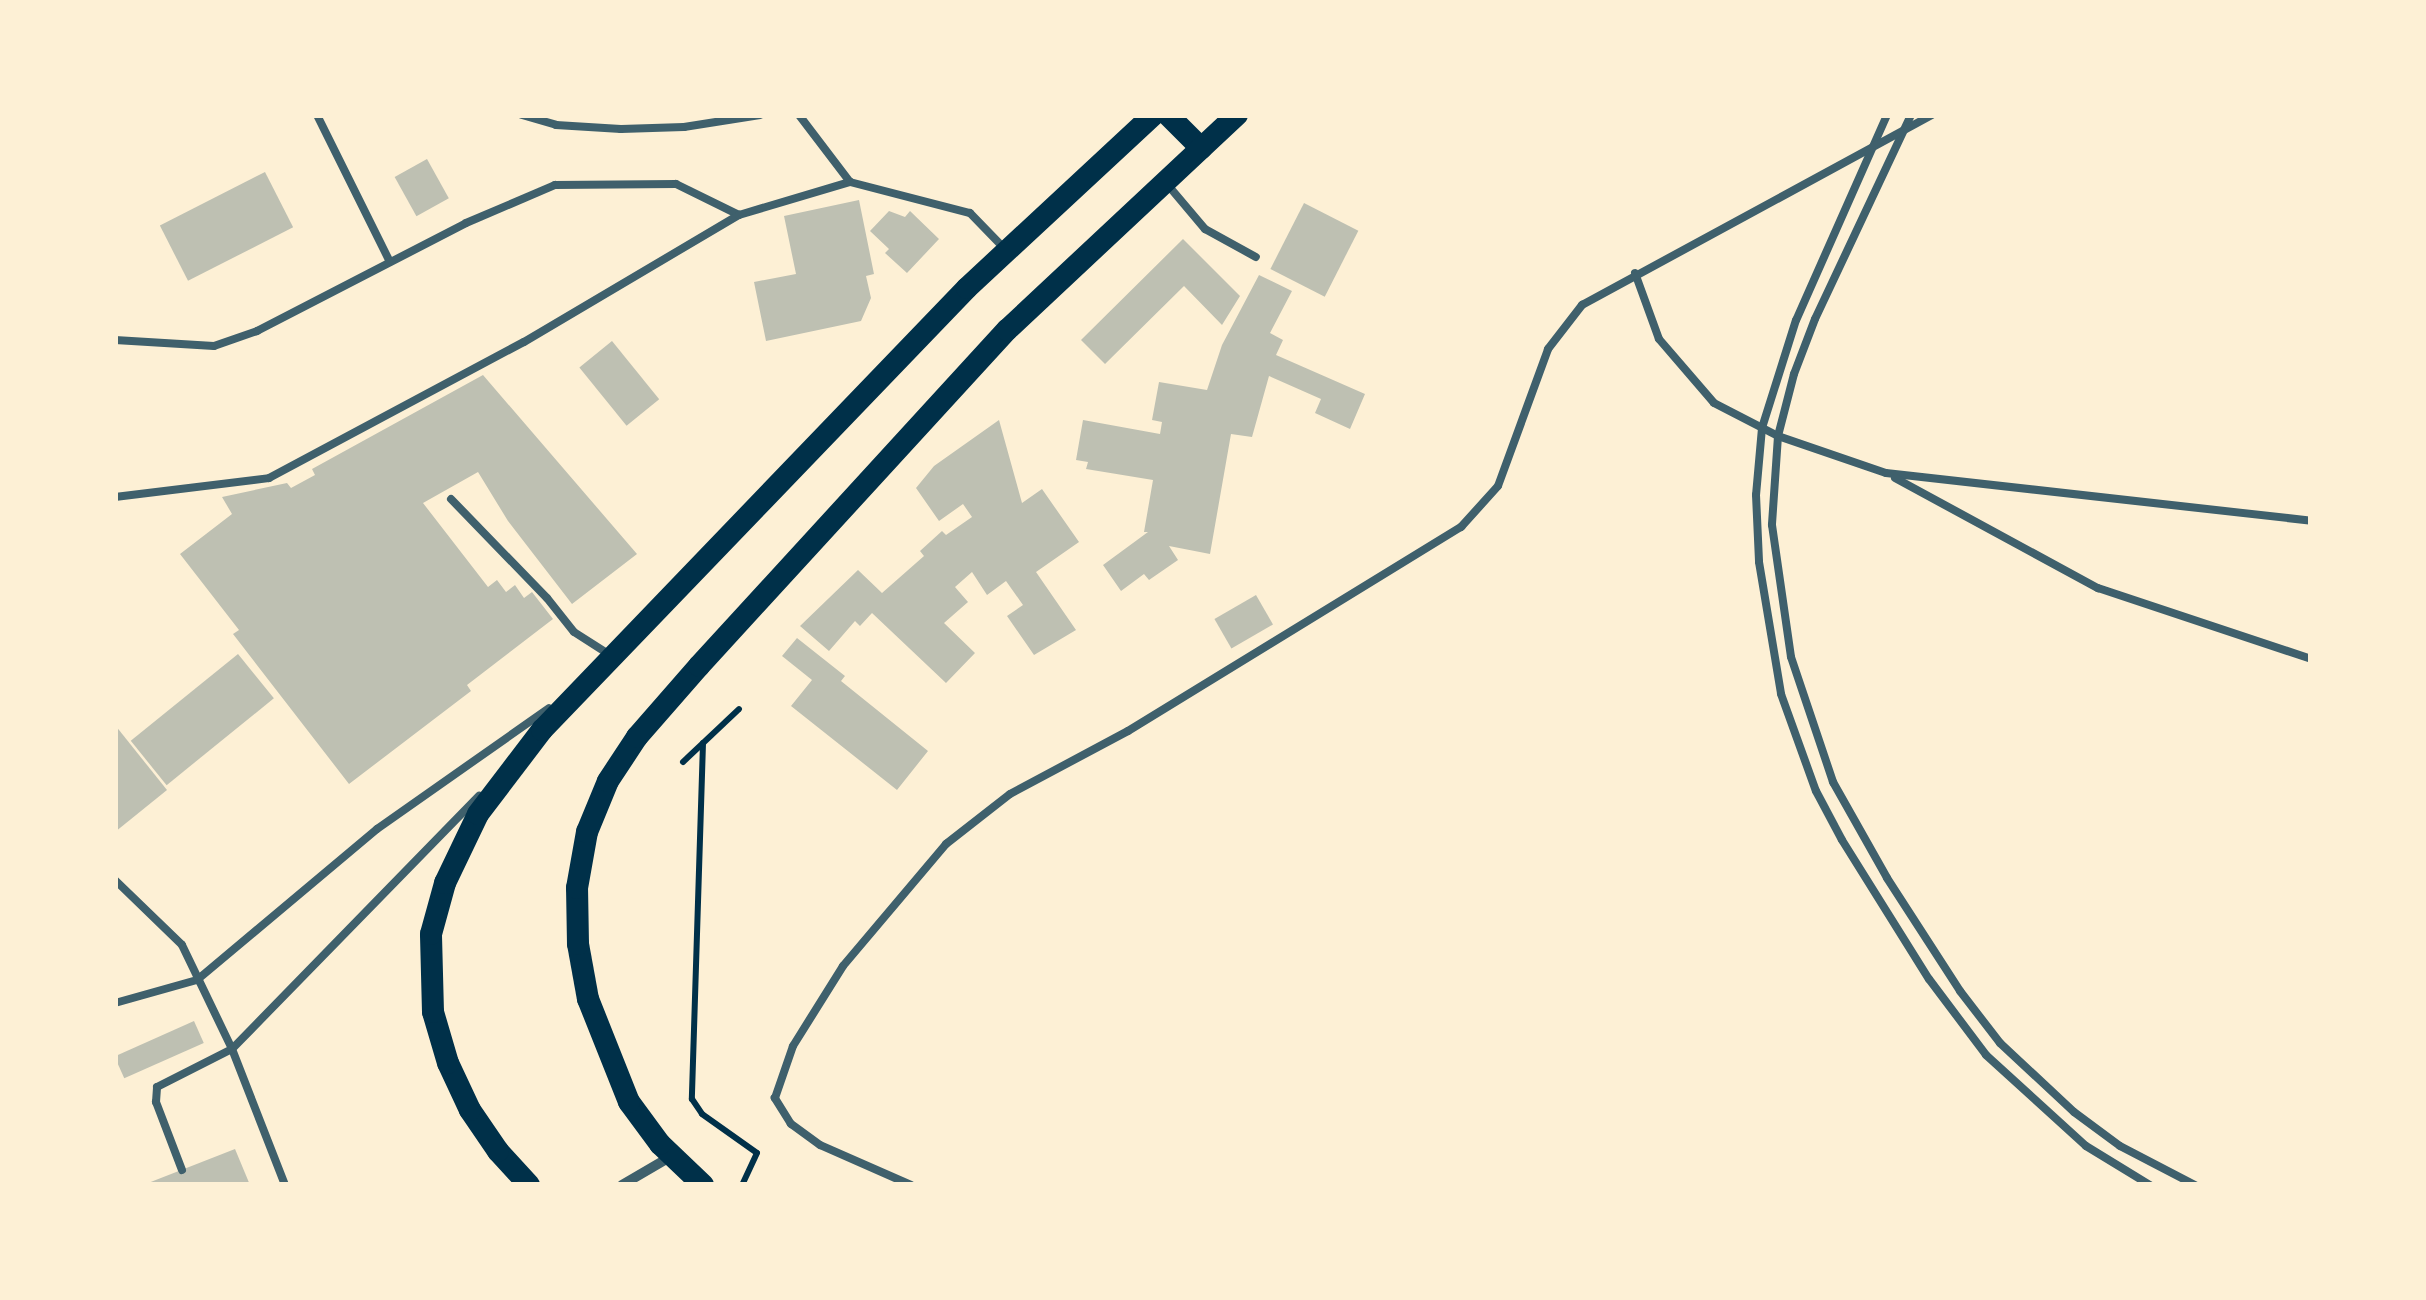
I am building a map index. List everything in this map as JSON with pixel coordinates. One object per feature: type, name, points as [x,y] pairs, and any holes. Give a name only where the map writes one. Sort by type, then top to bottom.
[{"type":"main road","points":[[530,1185],[482,1131],[458,1087],[439,1038],[429,960],[437,908],[454,859],[492,792],[524,750],[1006,251],[1153,115]]},
{"type":"main road","points":[[1168,115],[1201,148]]},
{"type":"main road","points":[[702,1185],[671,1156],[620,1086],[599,1035],[584,981],[577,926],[579,868],[586,832],[608,780],[637,738],[699,666],[994,345],[1237,115]]},
{"type":"street","points":[[622,1185],[671,1156]]},
{"type":"lane","points":[[317,115],[390,262]]},
{"type":"lane","points":[[522,115],[556,125],[621,129],[684,127],[760,115]]},
{"type":"lane","points":[[799,115],[850,182]]},
{"type":"lane","points":[[1887,115],[1796,320],[1762,428],[1756,494],[1769,638],[1781,694],[1816,791],[1900,934],[1986,1055],[2086,1146],[2150,1185]]},
{"type":"lane","points":[[1911,115],[1815,320],[1794,374],[1778,436],[1771,510],[1786,635],[1814,733],[1859,832],[1944,969],[2000,1043],[2096,1130],[2195,1185]]},
{"type":"lane","points":[[912,1185],[820,1145],[791,1124],[775,1098],[793,1046],[843,966],[946,844],[1010,794],[1128,732],[1476,514],[1498,486],[1548,348],[1582,305],[1635,272],[1932,115]]},
{"type":"lane","points":[[1164,180],[1206,229],[1256,257]]},
{"type":"lane","points":[[115,497],[270,478],[524,342],[738,215],[850,182],[970,213],[1006,251]]},
{"type":"lane","points":[[115,340],[214,346],[258,331],[390,262],[555,185],[676,184],[738,215]]},
{"type":"lane","points":[[1635,272],[1659,338],[1714,403],[1778,436],[1886,474],[2098,588],[2311,659]]},
{"type":"lane","points":[[1886,474],[2311,521]]},
{"type":"lane","points":[[451,499],[574,632],[614,657]]},
{"type":"lane","points":[[115,1003],[197,980],[377,829],[596,675]]},
{"type":"lane","points":[[182,1170],[156,1102],[157,1087],[232,1049],[524,750]]},
{"type":"lane","points":[[115,880],[182,944],[232,1049],[286,1185]]},
{"type":"path","points":[[683,762],[739,709]]},
{"type":"path","points":[[702,743],[692,1100],[702,1114],[757,1153],[742,1185]]},
{"type":"building","points":[[427,159],[449,198],[416,216],[395,177]]},
{"type":"building","points":[[265,172],[293,227],[188,281],[160,226]]},
{"type":"building","points":[[859,200],[874,274],[866,276],[871,298],[861,321],[766,341],[754,282],[796,274],[784,216]]},
{"type":"building","points":[[1304,203],[1358,231],[1325,297],[1270,269]]},
{"type":"building","points":[[889,211],[905,217],[910,211],[939,239],[907,273],[885,253],[889,249],[870,231]]},
{"type":"building","points":[[1183,239],[1240,296],[1222,325],[1184,286],[1105,364],[1081,340]]},
{"type":"building","points":[[1259,275],[1292,291],[1270,333],[1283,340],[1276,355],[1365,394],[1350,429],[1315,413],[1321,399],[1269,376],[1252,437],[1231,434],[1210,554],[1169,546],[1178,560],[1149,580],[1144,574],[1121,591],[1103,565],[1148,532],[1144,532],[1153,480],[1086,469],[1088,462],[1076,460],[1083,420],[1160,434],[1162,422],[1152,420],[1159,382],[1207,390],[1222,345]]},
{"type":"building","points":[[612,341],[659,399],[627,426],[579,367]]},
{"type":"building","points":[[483,375],[637,554],[572,604],[508,521],[478,472],[423,503],[488,587],[497,580],[506,592],[515,585],[524,598],[532,592],[553,619],[467,685],[471,691],[349,784],[233,634],[239,630],[180,554],[232,514],[222,497],[287,483],[291,488],[315,475],[312,469]]},
{"type":"building","points":[[999,420],[1022,503],[1042,489],[1079,542],[1036,572],[1076,630],[1034,655],[1007,616],[1023,605],[1006,581],[987,595],[972,572],[955,587],[968,602],[944,623],[975,653],[946,683],[872,613],[860,626],[855,621],[829,651],[800,626],[858,570],[882,593],[924,556],[920,551],[942,531],[946,535],[972,517],[963,504],[939,521],[916,488],[934,466]]},
{"type":"building","points":[[1256,595],[1273,624],[1231,648],[1214,619]]},
{"type":"building","points":[[797,638],[845,676],[841,681],[928,751],[897,790],[791,706],[812,680],[782,656]]},
{"type":"building","points":[[238,654],[274,698],[167,785],[131,741]]},
{"type":"building","points":[[115,725],[167,790],[115,832]]},
{"type":"building","points":[[194,1021],[204,1043],[124,1078],[115,1056]]},
{"type":"building","points":[[235,1149],[250,1185],[143,1185]]}]
